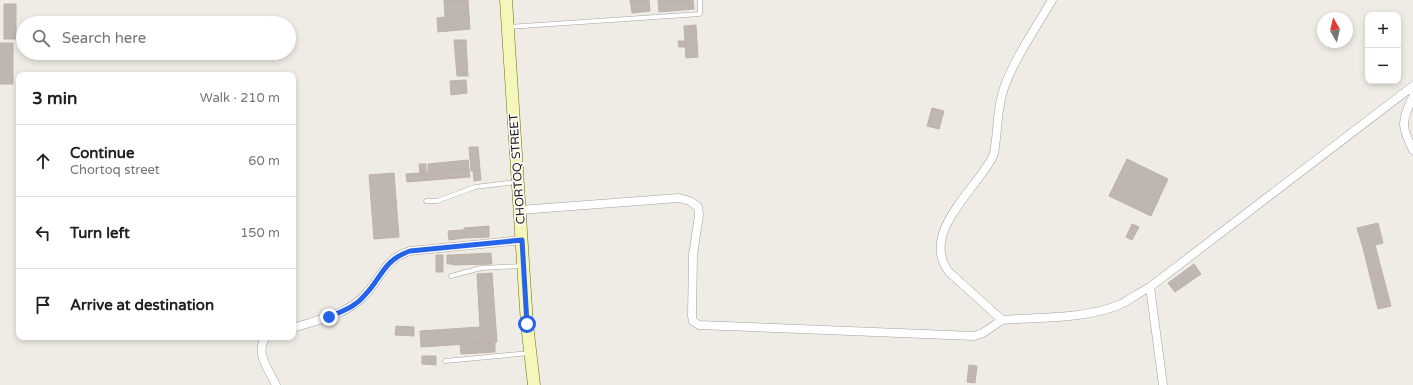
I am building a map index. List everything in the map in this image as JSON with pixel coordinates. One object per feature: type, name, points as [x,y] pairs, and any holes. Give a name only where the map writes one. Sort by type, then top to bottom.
[{"type":"main road","name":"CHORTOQ STREET","points":[[506,0],[523,266],[534,385]]},
{"type":"street","points":[[1002,320],[949,272],[942,263],[940,250],[942,232],[959,204],[994,155],[1004,88],[1011,72],[1052,0]]},
{"type":"street","points":[[520,210],[680,198],[690,201],[698,207],[699,215],[693,255],[692,316],[693,321],[698,325],[974,336],[983,333],[1002,320],[1077,314],[1101,310],[1120,304],[1150,287],[1413,86]]},
{"type":"street","points":[[1413,96],[1404,116],[1402,126],[1413,150]]},
{"type":"street","points":[[296,327],[329,317],[352,306],[364,297],[386,266],[398,255],[410,251],[522,240]]},
{"type":"street","points":[[1150,287],[1163,385]]},
{"type":"street","points":[[264,340],[261,343],[260,353],[276,385]]},
{"type":"lane","points":[[508,27],[700,14],[700,0]]},
{"type":"lane","points":[[426,201],[437,201],[475,187],[518,182]]},
{"type":"lane","points":[[451,276],[481,268],[523,266]]},
{"type":"lane","points":[[445,361],[530,353]]},
{"type":"building","points":[[444,0],[468,0],[470,29],[438,32],[437,18],[445,17]]},
{"type":"building","points":[[630,0],[649,0],[650,11],[632,13]]},
{"type":"building","points":[[658,0],[693,0],[694,9],[659,12]]},
{"type":"building","points":[[4,4],[16,4],[16,39],[4,39]]},
{"type":"building","points":[[696,25],[698,57],[686,58],[684,26]]},
{"type":"building","points":[[454,40],[466,40],[468,76],[457,76]]},
{"type":"building","points":[[678,41],[685,41],[685,47],[679,47]]},
{"type":"building","points":[[0,43],[13,43],[13,84],[0,84]]},
{"type":"building","points":[[466,80],[467,93],[451,95],[450,81]]},
{"type":"building","points":[[932,108],[944,111],[939,129],[927,126]]},
{"type":"building","points":[[469,147],[478,147],[480,170],[471,171]]},
{"type":"building","points":[[1127,159],[1168,179],[1151,216],[1109,196]]},
{"type":"building","points":[[468,160],[469,169],[428,172],[428,164]]},
{"type":"building","points":[[419,164],[426,164],[426,172],[420,173]]},
{"type":"building","points":[[469,169],[470,177],[407,182],[406,174]]},
{"type":"building","points":[[480,170],[481,180],[474,181],[473,171]]},
{"type":"building","points":[[394,173],[399,237],[374,239],[369,175]]},
{"type":"building","points":[[1378,223],[1383,243],[1363,248],[1357,228]]},
{"type":"building","points":[[1132,224],[1139,227],[1132,240],[1126,237]]},
{"type":"building","points":[[489,226],[489,237],[464,238],[464,228]]},
{"type":"building","points":[[464,230],[464,238],[449,240],[448,231]]},
{"type":"building","points":[[1375,245],[1391,306],[1378,309],[1363,248]]},
{"type":"building","points":[[491,253],[492,264],[452,265],[452,255]]},
{"type":"building","points":[[436,255],[443,255],[443,272],[436,272]]},
{"type":"building","points":[[447,255],[452,255],[452,264],[447,264]]},
{"type":"building","points":[[1194,264],[1201,274],[1175,292],[1168,283]]},
{"type":"building","points":[[492,273],[497,342],[421,347],[420,331],[480,327],[477,274]]},
{"type":"building","points":[[396,326],[414,327],[414,336],[395,335]]},
{"type":"building","points":[[495,343],[495,352],[461,354],[460,345]]},
{"type":"building","points":[[422,356],[436,356],[436,365],[422,364]]},
{"type":"building","points":[[969,365],[977,366],[975,383],[967,382]]},
{"type":"route","points":[[329,317],[352,306],[364,297],[386,266],[398,255],[410,251],[522,240],[527,324]]}]
